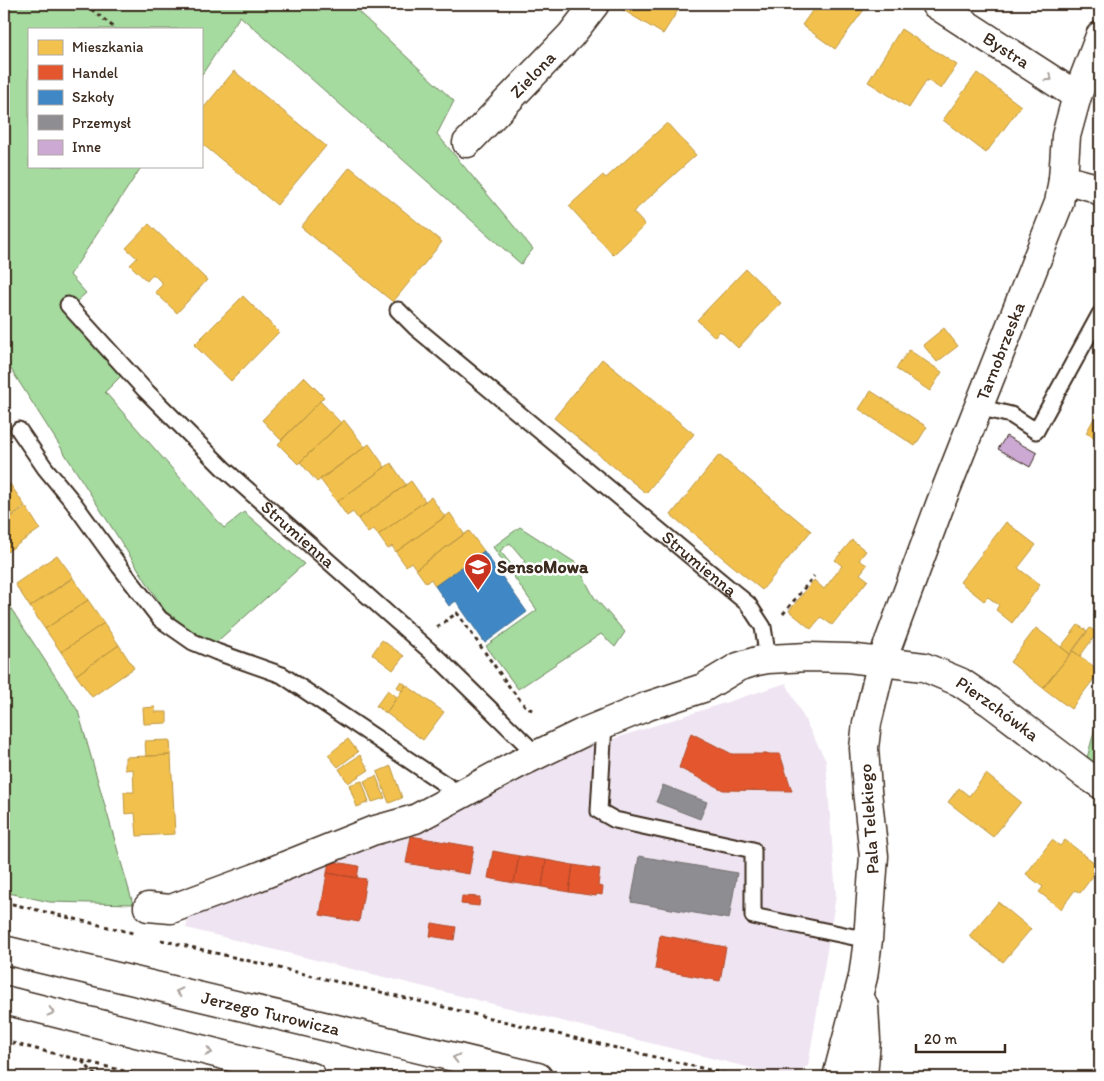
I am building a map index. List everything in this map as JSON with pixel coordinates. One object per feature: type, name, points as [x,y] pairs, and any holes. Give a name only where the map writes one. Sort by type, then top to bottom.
[{"type":"street","name":"Zielona","points":[[466,143],[571,36],[595,4]]},
{"type":"street","name":"Bystra","points":[[935,4],[1077,96]]},
{"type":"street","name":"Tarnobrzeska","points":[[882,661],[941,502],[1059,203],[1063,180],[1066,136],[1077,96],[1100,36]]},
{"type":"street","points":[[1063,180],[1093,187],[1100,191]]},
{"type":"street","points":[[148,907],[172,909],[372,831],[415,819],[582,733],[648,706],[703,688],[738,667],[768,658],[848,658],[882,661]]},
{"type":"street","name":"Pierzchówka","points":[[882,661],[924,667],[960,682],[990,702],[1100,784]]},
{"type":"street","name":"Pala Telekiego","points":[[837,1077],[863,977],[868,940],[874,856],[864,748],[867,723],[882,661]]},
{"type":"street","name":"Jerzego Turowicza","points":[[4,950],[538,1077]]},
{"type":"street","name":"Pala Telekiego","points":[[863,977],[866,1040],[863,1077]]},
{"type":"street","points":[[4,1000],[312,1077]]},
{"type":"lane","name":"Strumienna","points":[[68,306],[144,389],[223,468],[438,658],[537,755]]},
{"type":"lane","name":"Strumienna","points":[[398,310],[416,328],[748,604],[763,626],[768,658]]},
{"type":"lane","points":[[978,407],[1011,415],[1036,431],[1100,314]]},
{"type":"lane","points":[[19,430],[45,468],[160,620],[193,642],[282,674],[461,795]]},
{"type":"lane","points":[[604,724],[599,811],[616,820],[753,850],[753,916],[868,940]]},
{"type":"path","points":[[85,4],[115,28]]},
{"type":"path","points":[[780,618],[814,576]]},
{"type":"path","points":[[445,622],[457,613],[510,689],[527,708],[535,711]]},
{"type":"path","points":[[4,902],[141,935]]},
{"type":"path","points":[[160,939],[739,1077]]},
{"type":"path","points":[[4,1041],[148,1077]]},
{"type":"path","points":[[81,1061],[97,1077]]},
{"type":"shaded area","points":[[786,683],[826,761],[836,896],[808,1066],[787,1077],[186,928],[189,915],[594,745]]},
{"type":"green space","points":[[4,4],[350,4],[454,101],[437,134],[533,249],[521,264],[240,16],[202,74],[202,28],[28,28],[28,168],[141,168],[70,275],[86,293],[68,309],[122,375],[105,392],[224,528],[244,512],[304,564],[212,646],[165,611],[7,363],[4,365]]},
{"type":"green space","points":[[520,527],[576,563],[594,597],[625,632],[615,647],[601,634],[518,689],[486,646],[537,610],[493,547]],"holes":[[[510,543],[525,561],[515,569],[500,551]]]},
{"type":"green space","points":[[4,598],[78,711],[133,904],[50,902],[4,892]]},
{"type":"green space","points":[[1100,709],[1100,767],[1087,758]]},
{"type":"building: Mieszkania","points":[[627,4],[682,4],[663,34],[623,10]]},
{"type":"building: Mieszkania","points":[[768,4],[782,4],[778,10]]},
{"type":"building: Mieszkania","points":[[817,4],[862,4],[866,7],[835,49],[802,25]]},
{"type":"building: Mieszkania","points":[[901,29],[957,65],[941,89],[927,80],[909,108],[868,82]]},
{"type":"building: Mieszkania","points":[[234,71],[326,146],[277,205],[202,144],[202,110]]},
{"type":"building: Mieszkania","points":[[977,73],[1021,106],[986,153],[943,120]]},
{"type":"building: Mieszkania","points":[[667,123],[696,155],[633,212],[645,225],[613,255],[569,206],[603,175],[606,178]]},
{"type":"building: Mieszkania","points":[[350,167],[442,242],[393,302],[301,227]]},
{"type":"building: Mieszkania","points":[[149,224],[207,280],[177,313],[155,292],[163,284],[153,274],[147,281],[130,265],[137,258],[126,248]]},
{"type":"building: Mieszkania","points":[[746,269],[781,303],[738,348],[720,331],[715,337],[697,320]]},
{"type":"building: Mieszkania","points":[[243,296],[279,332],[231,381],[194,345]]},
{"type":"building: Mieszkania","points":[[944,328],[958,346],[937,362],[923,345]]},
{"type":"building: Mieszkania","points":[[909,350],[942,372],[930,391],[896,369]]},
{"type":"building: Mieszkania","points":[[602,359],[694,434],[646,493],[554,418]]},
{"type":"building: Mieszkania","points":[[304,377],[324,397],[281,440],[262,420]]},
{"type":"building: Mieszkania","points":[[871,391],[927,427],[915,446],[859,409]]},
{"type":"building: Mieszkania","points":[[320,401],[341,423],[298,464],[278,444]]},
{"type":"building: Mieszkania","points":[[1097,413],[1100,415],[1100,441],[1086,433]]},
{"type":"building: Mieszkania","points":[[344,420],[365,447],[317,482],[300,462]]},
{"type":"building: Mieszkania","points":[[369,444],[385,467],[337,502],[320,479]]},
{"type":"building: Mieszkania","points":[[719,455],[811,531],[762,590],[671,515]]},
{"type":"building: Mieszkania","points":[[391,463],[406,485],[358,519],[353,512],[347,516],[337,502]]},
{"type":"building: Mieszkania","points":[[4,475],[9,484],[4,488]]},
{"type":"building: Mieszkania","points":[[411,481],[425,501],[378,535],[374,529],[368,533],[358,519]]},
{"type":"building: Mieszkania","points":[[10,484],[25,506],[4,521],[4,488]]},
{"type":"building: Mieszkania","points":[[431,497],[445,517],[396,552],[392,546],[388,549],[378,535]]},
{"type":"building: Mieszkania","points":[[26,507],[40,529],[4,554],[4,522]]},
{"type":"building: Mieszkania","points":[[450,513],[464,534],[416,569],[411,562],[406,566],[396,552]]},
{"type":"building: Mieszkania","points":[[1006,522],[1036,545],[1018,568],[1040,585],[1012,623],[996,610],[999,605],[988,597],[984,601],[960,582]]},
{"type":"building: Mieszkania","points":[[469,531],[484,551],[435,586],[431,579],[426,583],[416,569]]},
{"type":"building: Mieszkania","points":[[852,540],[866,551],[859,560],[867,565],[860,574],[868,580],[832,625],[821,617],[811,629],[789,611],[814,580],[824,589],[842,566],[835,560]]},
{"type":"building: Mieszkania","points":[[57,555],[73,577],[30,607],[15,584]]},
{"type":"building: Mieszkania","points":[[73,578],[88,600],[45,629],[30,607]]},
{"type":"building: Mieszkania","points":[[88,600],[104,623],[61,652],[45,629]]},
{"type":"building: Mieszkania","points":[[104,623],[119,645],[76,675],[61,652]]},
{"type":"building: Mieszkania","points":[[1078,625],[1087,631],[1070,654],[1061,647]]},
{"type":"building: Mieszkania","points":[[1036,628],[1070,654],[1043,688],[1010,662]]},
{"type":"building: Mieszkania","points":[[1090,628],[1097,633],[1080,656],[1073,651]]},
{"type":"building: Mieszkania","points":[[382,640],[404,656],[393,670],[372,654]]},
{"type":"building: Mieszkania","points":[[119,645],[134,668],[92,697],[76,675]]},
{"type":"building: Mieszkania","points":[[1073,651],[1100,671],[1071,709],[1043,688]]},
{"type":"building: Mieszkania","points":[[401,681],[406,685],[402,691],[397,687]]},
{"type":"building: Mieszkania","points":[[406,685],[444,712],[423,740],[386,713]]},
{"type":"building: Mieszkania","points":[[388,690],[397,697],[386,713],[376,706]]},
{"type":"building: Mieszkania","points":[[155,707],[155,712],[167,712],[167,723],[144,724],[143,708]]},
{"type":"building: Mieszkania","points":[[348,739],[358,752],[338,767],[328,755]]},
{"type":"building: Mieszkania","points":[[170,740],[171,755],[146,756],[145,741]]},
{"type":"building: Mieszkania","points":[[171,755],[175,834],[137,836],[135,813],[125,814],[124,792],[134,792],[133,769],[125,770],[125,757]]},
{"type":"building: Mieszkania","points":[[360,755],[369,770],[348,783],[339,769]]},
{"type":"building: Mieszkania","points":[[391,766],[402,798],[389,803],[377,772]]},
{"type":"building: Mieszkania","points":[[986,774],[1021,802],[993,837],[948,802],[959,788],[969,796]]},
{"type":"building: Mieszkania","points":[[376,776],[385,798],[372,802],[364,781]]},
{"type":"building: Mieszkania","points":[[362,781],[369,802],[357,807],[349,785]]},
{"type":"building: Mieszkania","points":[[1052,840],[1060,846],[1065,840],[1100,867],[1080,893],[1075,890],[1061,909],[1039,892],[1043,887],[1026,874]]},
{"type":"building: Mieszkania","points":[[998,902],[1031,929],[1003,962],[969,936]]},
{"type":"building: Handel","points":[[691,733],[732,754],[780,754],[792,791],[723,790],[679,768]]},
{"type":"building: Handel","points":[[411,836],[474,847],[469,874],[406,863]]},
{"type":"building: Handel","points":[[493,851],[519,856],[514,883],[488,878]]},
{"type":"building: Handel","points":[[519,856],[546,860],[542,887],[514,883]]},
{"type":"building: Handel","points":[[546,860],[573,865],[569,892],[542,887]]},
{"type":"building: Handel","points":[[329,861],[359,866],[357,878],[327,873]]},
{"type":"building: Handel","points":[[573,865],[600,869],[598,886],[603,887],[602,895],[597,894],[596,896],[569,892]]},
{"type":"building: Handel","points":[[327,873],[366,879],[359,922],[320,915]]},
{"type":"building: Handel","points":[[462,896],[480,897],[479,906],[461,904]]},
{"type":"building: Handel","points":[[432,923],[456,927],[454,940],[430,936]]},
{"type":"building: Handel","points":[[660,935],[726,947],[720,981],[655,969]]},
{"type":"building: Szkoły","points":[[484,551],[527,612],[485,643],[456,601],[449,606],[435,586]]},
{"type":"building: Przemysł","points":[[663,785],[707,802],[700,819],[656,802]]},
{"type":"building: Przemysł","points":[[639,856],[737,873],[729,919],[631,902]]},
{"type":"building: Inne","points":[[1006,436],[1037,453],[1030,467],[998,449]]},
{"type":"place","name":"SensoMowa","points":[[478,591]]}]
